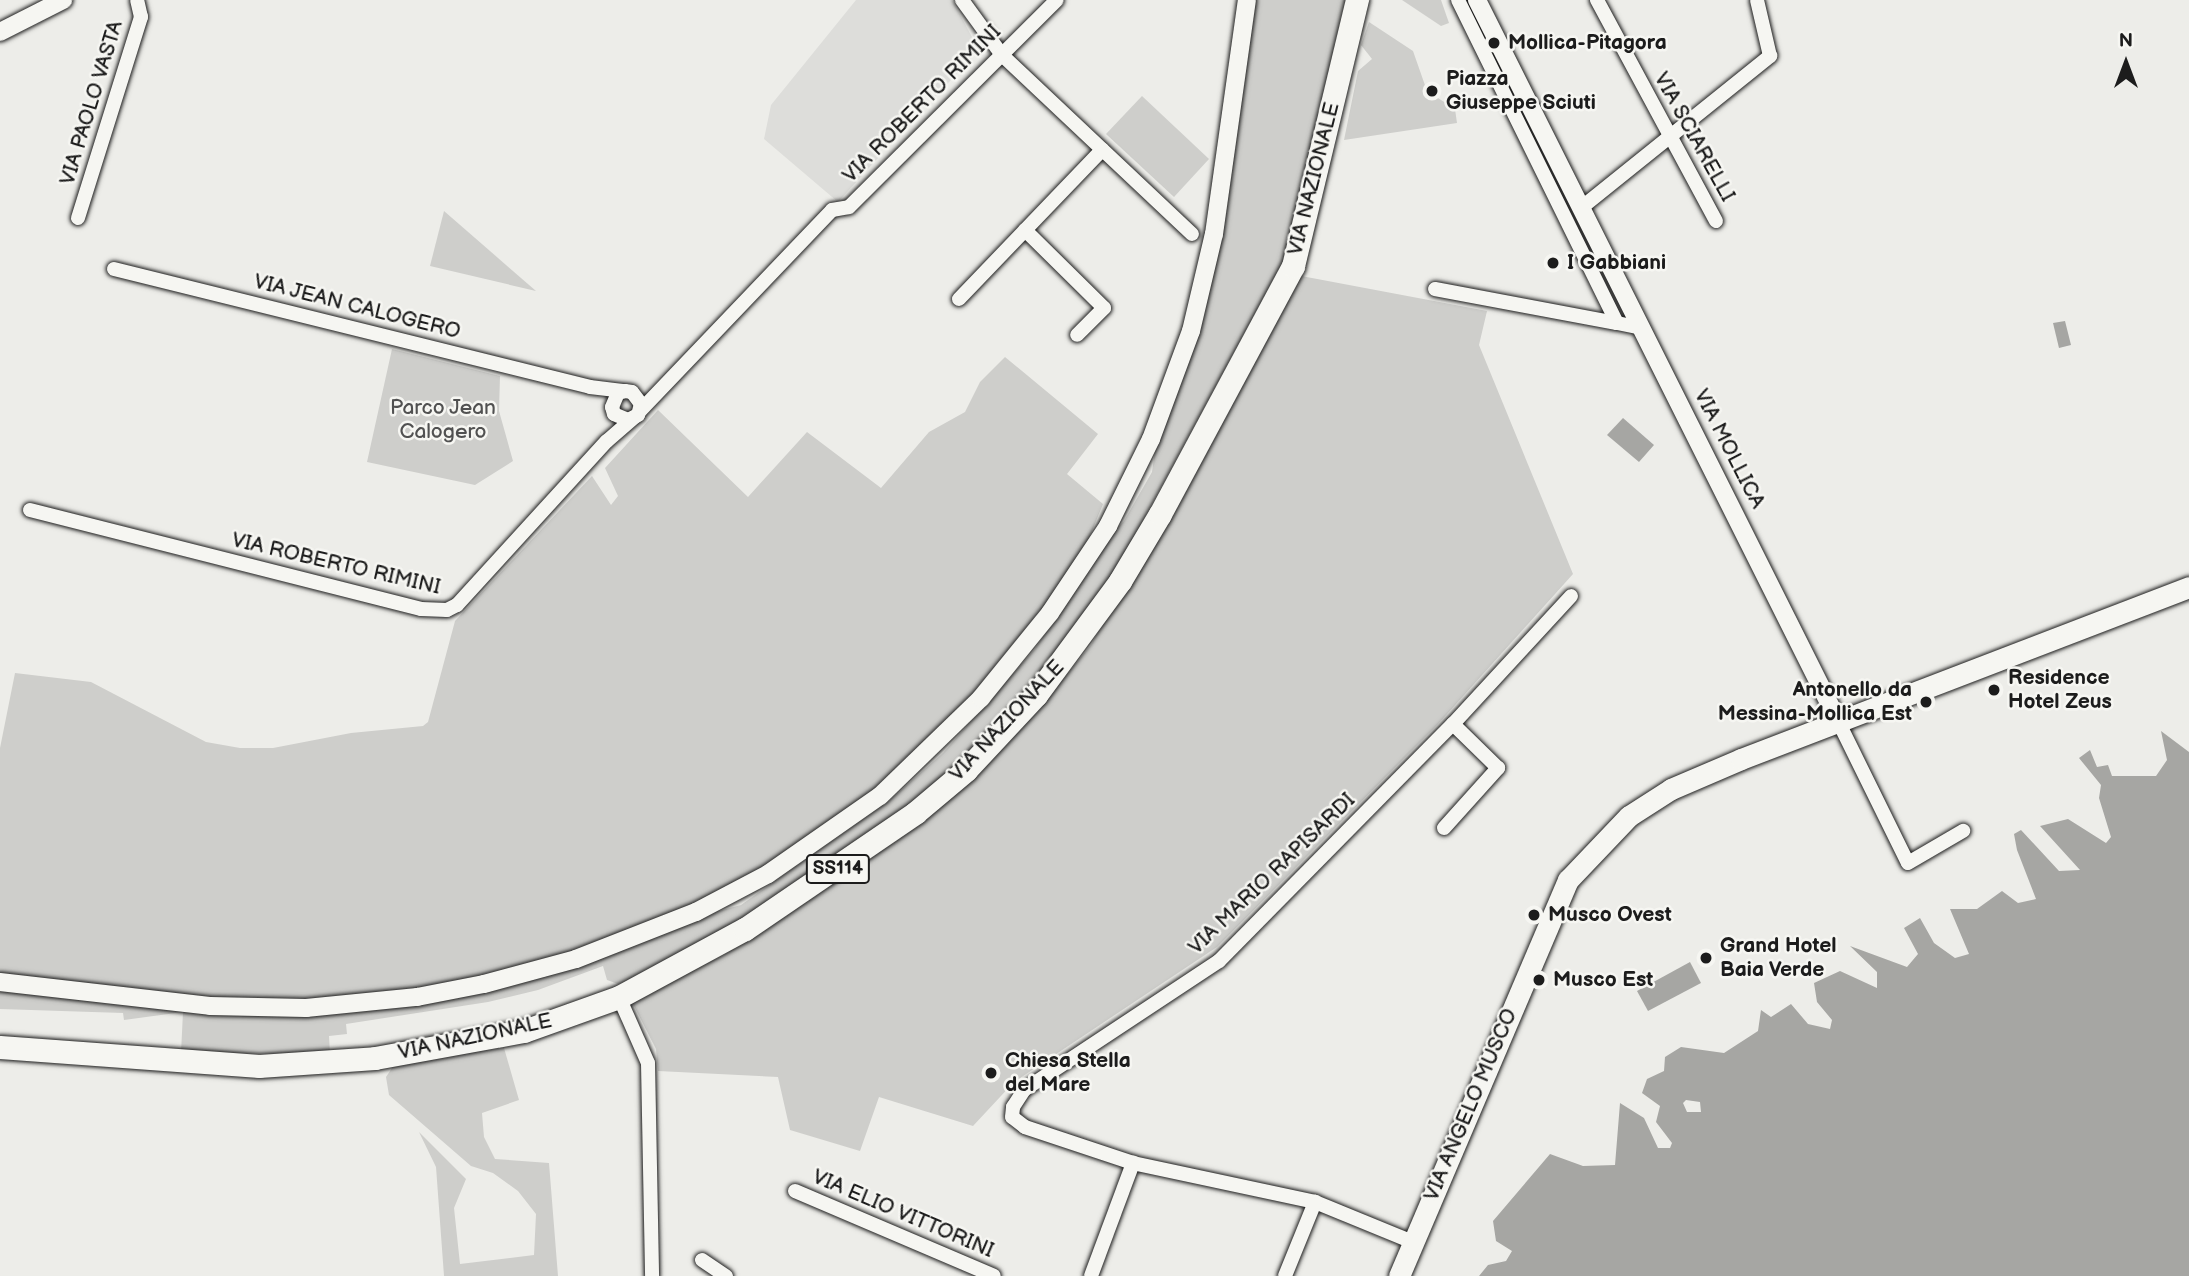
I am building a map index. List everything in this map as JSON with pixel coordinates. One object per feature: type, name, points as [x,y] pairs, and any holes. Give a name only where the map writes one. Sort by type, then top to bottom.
[{"type":"main road","name":"VIA NAZIONALE","points":[[0,1047],[196,1064],[310,1064],[375,1058],[524,1031],[619,997],[745,929],[840,868],[966,770],[1036,695],[1121,581],[1293,266],[1357,0]]},
{"type":"main road","name":"VIA ANGELO MUSCO","points":[[1399,1276],[1552,913],[1582,862],[1629,816],[1671,789],[1838,721],[2189,587]]},
{"type":"street","points":[[0,32],[63,0]]},
{"type":"street","name":"VIA PAOLO VASTA","points":[[78,218],[141,17],[136,0]]},
{"type":"street","points":[[962,0],[1002,55],[1192,234]]},
{"type":"street","name":"VIA ROBERTO RIMINI","points":[[30,510],[421,609],[447,610],[457,605],[607,441],[637,414],[832,210],[849,207],[1057,0]]},
{"type":"street","points":[[0,982],[210,1006],[306,1008],[417,997],[484,984],[576,959],[696,912],[768,874],[880,796],[981,698],[1050,613],[1108,526],[1150,439],[1191,331],[1214,234],[1247,0]]},
{"type":"street","points":[[1458,0],[1617,323]]},
{"type":"street","name":"VIA MOLLICA","points":[[1477,0],[1908,863],[1962,831]]},
{"type":"street","name":"VIA SCIARELLI","points":[[1597,0],[1716,221]]},
{"type":"street","points":[[1581,208],[1670,139],[1770,55],[1756,0]]},
{"type":"street","points":[[959,299],[1102,150]]},
{"type":"street","points":[[1025,230],[1104,308],[1077,335]]},
{"type":"street","name":"VIA JEAN CALOGERO","points":[[114,269],[590,387],[629,391]]},
{"type":"street","points":[[1436,289],[1642,328]]},
{"type":"street","points":[[607,441],[618,393],[667,381]]},
{"type":"street","points":[[590,387],[620,419],[637,414],[638,397],[629,391]]},
{"type":"street","name":"VIA MARIO RAPISARDI","points":[[1413,1242],[1315,1202],[1133,1163],[1025,1127],[1012,1117],[1013,1107],[1024,1090],[1219,961],[1453,724],[1571,596]]},
{"type":"street","points":[[1444,828],[1498,768],[1453,724]]},
{"type":"street","points":[[619,997],[649,1063],[652,1276]]},
{"type":"street","points":[[1091,1276],[1133,1163]]},
{"type":"street","name":"VIA ELIO VITTORINI","points":[[795,1191],[994,1276]]},
{"type":"street","points":[[1285,1276],[1315,1202]]},
{"type":"street","points":[[702,1260],[726,1276]]},
{"type":"shaded area","points":[[856,0],[952,0],[979,50],[935,97],[927,92],[872,151],[878,158],[838,202],[764,139],[771,105]]},
{"type":"shaded area","points":[[2065,321],[2071,345],[2059,348],[2053,323]]},
{"type":"shaded area","points":[[1623,418],[1654,445],[1639,462],[1607,435]]},
{"type":"shaded area","points":[[2161,731],[2189,752],[2189,1276],[1479,1276],[1488,1265],[1506,1261],[1512,1251],[1496,1241],[1493,1221],[1550,1154],[1583,1166],[1615,1165],[1620,1103],[1644,1118],[1658,1148],[1670,1148],[1672,1143],[1656,1122],[1660,1106],[1642,1093],[1647,1079],[1664,1071],[1665,1057],[1681,1047],[1724,1053],[1758,1031],[1761,1010],[1771,1017],[1791,1004],[1808,1024],[1830,1029],[1832,1020],[1817,1002],[1814,983],[1840,971],[1877,988],[1877,972],[1850,946],[1907,967],[1918,954],[1904,928],[1920,918],[1934,943],[1955,958],[1969,954],[1950,909],[1977,909],[2002,891],[2018,903],[2036,899],[2017,850],[2014,834],[2021,830],[2059,871],[2080,870],[2040,826],[2068,819],[2106,843],[2111,837],[2099,798],[2101,785],[2079,758],[2090,750],[2097,767],[2108,765],[2112,776],[2156,776],[2167,760]],"holes":[[[1686,1100],[1700,1102],[1701,1112],[1687,1112],[1683,1103]]]},
{"type":"shaded area","points":[[1690,962],[1701,983],[1648,1011],[1637,991]]},
{"type":"green space","points":[[1255,0],[1345,0],[1284,259],[1113,576],[1022,698],[960,762],[893,818],[781,897],[628,982],[618,984],[607,980],[603,966],[538,990],[488,1002],[346,1024],[347,1034],[329,1036],[330,1054],[181,1053],[183,1012],[124,1020],[123,1013],[0,1009],[0,987],[360,1009],[741,905],[889,801],[943,753],[1035,649],[1108,537],[1124,521],[1152,472],[1157,437],[1193,347]]},
{"type":"green space","points":[[1402,0],[1441,0],[1449,23],[1441,26]]},
{"type":"green space","points":[[1369,22],[1413,51],[1427,91],[1455,109],[1457,123],[1344,140],[1358,71],[1372,59],[1361,45]]},
{"type":"green space","points":[[1142,96],[1209,159],[1174,197],[1106,134]]},
{"type":"green space","points":[[444,211],[536,291],[430,266]]},
{"type":"green space","points":[[1296,275],[1487,311],[1479,345],[1573,574],[1438,724],[1217,947],[1014,1082],[973,1126],[879,1097],[860,1151],[790,1130],[778,1077],[658,1071],[656,1049],[631,1000],[724,955],[919,822],[1046,700],[1091,645]]},
{"type":"green space","name":"Parco Jean Calogero","points":[[392,349],[500,376],[499,411],[513,461],[475,485],[367,462]]},
{"type":"green space","points":[[1005,357],[1098,434],[1067,474],[1103,504],[1085,548],[1013,655],[919,754],[812,839],[679,915],[485,980],[345,1001],[219,1002],[0,976],[0,748],[15,673],[91,682],[206,742],[240,748],[273,748],[351,733],[423,726],[428,722],[455,621],[592,476],[611,505],[618,496],[605,468],[658,410],[748,497],[807,432],[881,488],[929,432],[965,412],[980,382]]},
{"type":"green space","points":[[504,1048],[519,1100],[482,1113],[484,1137],[495,1159],[549,1163],[558,1276],[444,1276],[436,1167],[419,1132],[466,1179],[454,1208],[460,1264],[534,1255],[536,1214],[518,1191],[493,1173],[471,1166],[389,1095],[386,1077],[396,1062]]},
{"type":"place","name":"Mollica-Pitagora","points":[[1494,43]]},
{"type":"place","name":"Piazza Giuseppe Sciuti","points":[[1432,91]]},
{"type":"place","name":"I Gabbiani","points":[[1553,263]]},
{"type":"place","name":"Residence Hotel Zeus","points":[[1994,690]]},
{"type":"place","name":"Antonello da Messina-Mollica Est","points":[[1926,702]]},
{"type":"place","name":"Musco Ovest","points":[[1534,915]]},
{"type":"place","name":"Grand Hotel Baia Verde","points":[[1706,958]]},
{"type":"place","name":"Musco Est","points":[[1539,980]]},
{"type":"place","name":"Chiesa Stella del Mare","points":[[991,1073]]}]
